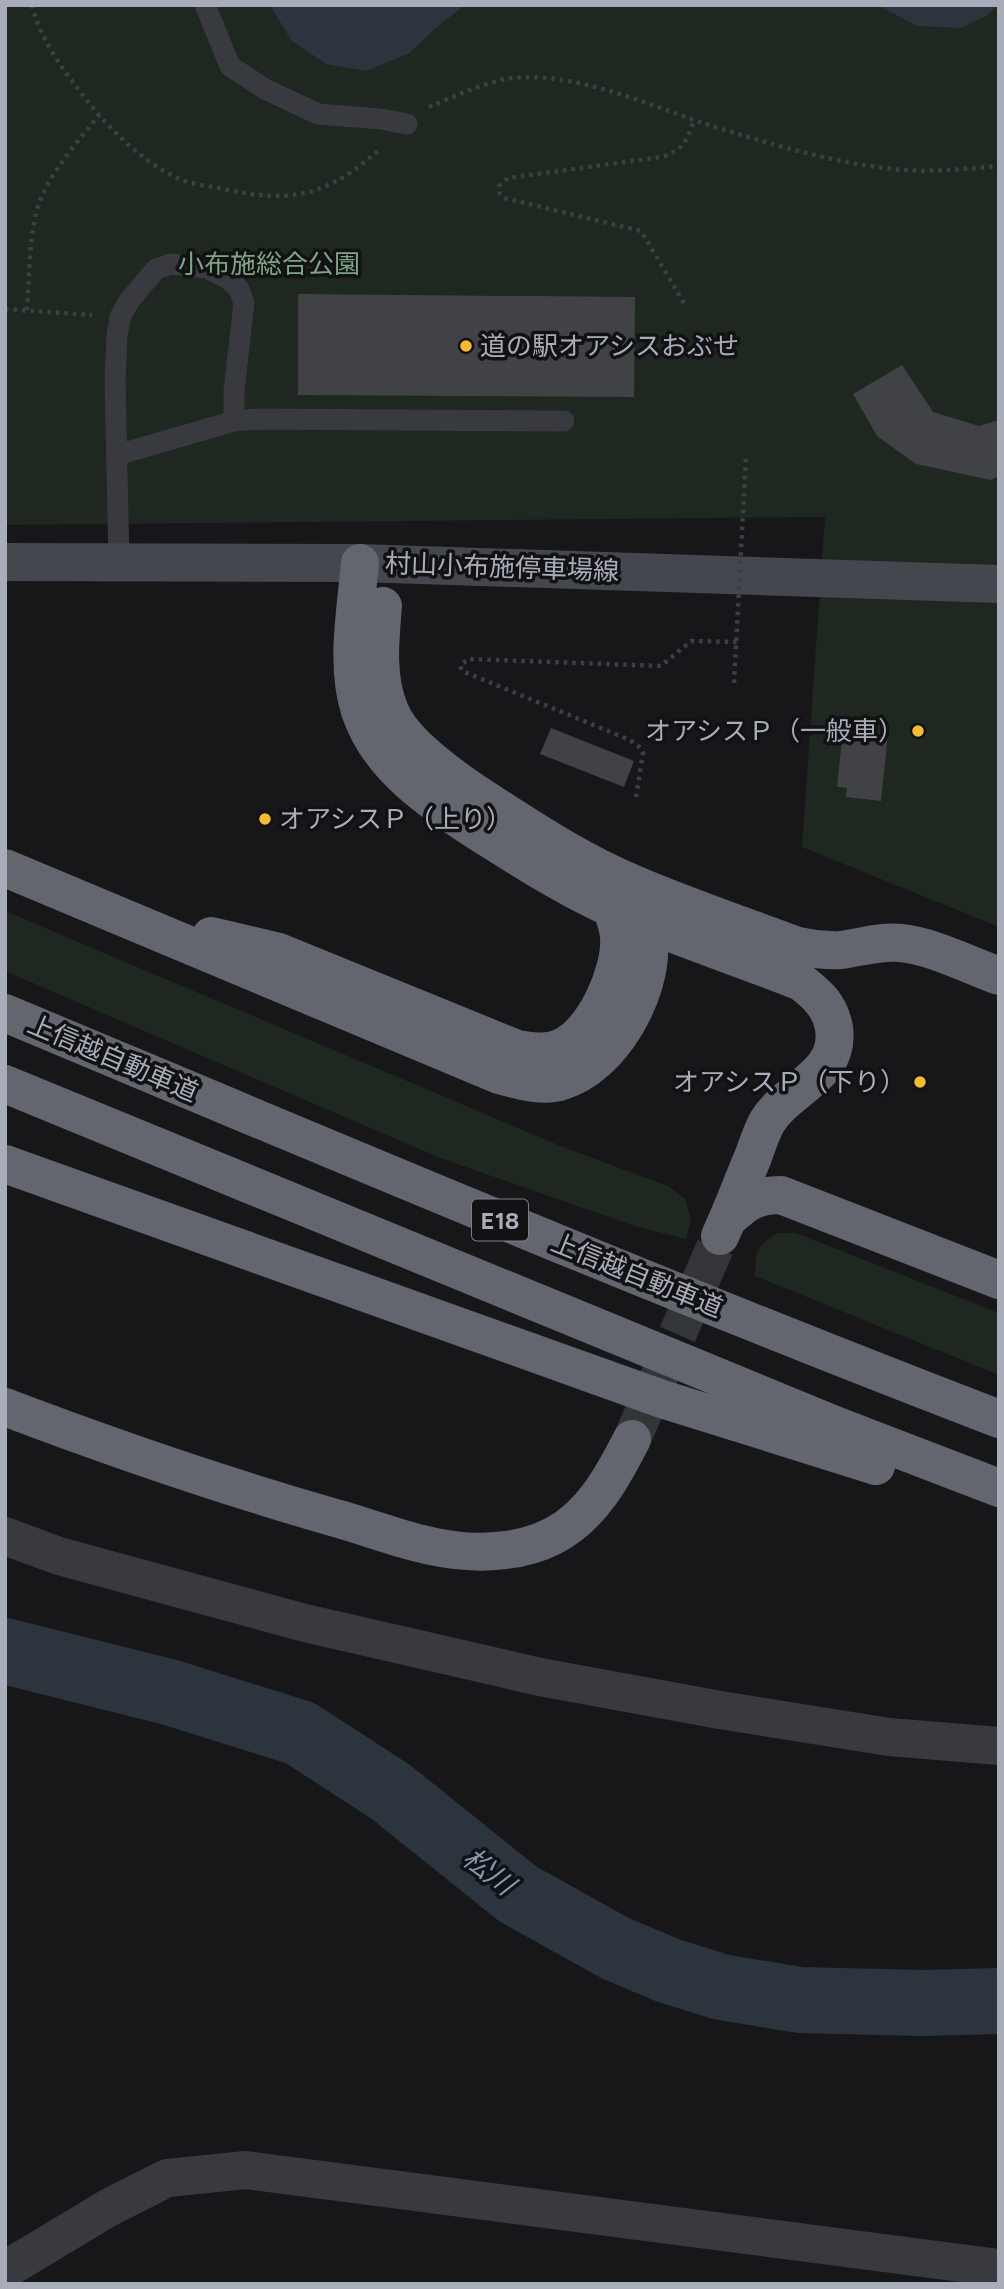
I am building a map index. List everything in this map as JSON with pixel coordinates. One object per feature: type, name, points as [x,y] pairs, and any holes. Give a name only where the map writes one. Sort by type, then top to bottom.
[{"type":"highway","points":[[373,563],[353,670],[359,709],[373,741],[400,773],[434,803],[546,875],[630,905],[801,982],[821,997],[832,1017],[835,1038],[830,1061],[816,1078],[780,1105],[766,1123],[724,1228],[743,1205],[762,1195],[781,1195],[999,1280]]},
{"type":"highway","points":[[5,868],[117,914],[279,952],[517,1049],[540,1052],[562,1048],[579,1035],[594,1017],[608,991],[618,961],[619,936],[630,905]]},
{"type":"highway","points":[[630,905],[820,951],[842,950],[882,942],[902,943],[921,947],[999,976]]},
{"type":"highway","name":"上信越自動車道","points":[[5,1013],[533,1233],[864,1368],[999,1419]]},
{"type":"highway","name":"E18","points":[[5,1084],[840,1427],[999,1488]]},
{"type":"highway","points":[[5,1164],[662,1399],[999,1503]]},
{"type":"highway","points":[[5,1407],[73,1433],[261,1496],[454,1550],[490,1551],[524,1546],[554,1536],[581,1515],[608,1484],[632,1439]]},
{"type":"main road","name":"村山小布施停車場線","points":[[5,562],[373,563],[999,584]]},
{"type":"street","points":[[5,1536],[59,1556],[305,1623],[540,1677],[889,1737],[999,1746]]},
{"type":"street","points":[[5,2270],[108,2208],[167,2178],[246,2170],[999,2268]]},
{"type":"lane","points":[[205,5],[230,66],[265,89],[318,114],[407,124]]},
{"type":"lane","points":[[119,562],[115,380],[120,317],[129,301],[156,269],[171,264],[207,268],[229,279],[239,289],[244,303],[234,391],[234,421]]},
{"type":"lane","points":[[117,455],[234,421],[260,419],[564,421]]},
{"type":"path","points":[[630,97],[694,120],[846,161],[904,170],[962,170],[999,166]]},
{"type":"path","points":[[27,310],[32,246],[41,196],[99,115]]},
{"type":"path","points":[[684,303],[641,231],[504,198],[500,194],[499,186],[508,178],[662,157],[678,151],[685,143],[694,120]]},
{"type":"path","points":[[5,309],[120,317]]},
{"type":"path","points":[[734,682],[746,456]]},
{"type":"path","points":[[636,797],[643,753],[641,748],[630,740],[462,671],[460,666],[468,659],[661,666],[691,641],[737,642]]},
{"type":"green space","name":"小布施総合公園","points":[[5,5],[999,5],[999,927],[802,847],[825,517],[5,525]]},
{"type":"green space","points":[[5,911],[563,1147],[668,1186],[685,1199],[691,1220],[686,1239],[638,1227],[440,1158],[5,971]]},
{"type":"green space","points":[[777,1233],[796,1233],[999,1313],[999,1375],[755,1276],[758,1251]]},
{"type":"shaded area","points":[[270,5],[465,5],[408,54],[366,71],[326,64],[291,40]]},
{"type":"shaded area","points":[[877,5],[998,5],[986,16],[960,28],[918,26]]},
{"type":"building","name":"道の駅オアシスおぶせ","points":[[298,294],[635,297],[634,397],[298,395]]},
{"type":"building","points":[[902,365],[933,412],[979,426],[999,420],[999,476],[991,480],[916,464],[877,436],[853,394]]},
{"type":"building","points":[[551,728],[634,761],[624,787],[540,754]]},
{"type":"building","points":[[843,729],[888,734],[881,801],[846,797],[847,788],[837,787]]},
{"type":"waterway","name":"松川","points":[[5,1651],[169,1692],[300,1733],[391,1792],[518,1894],[615,1948],[667,1970],[721,1987],[800,2000],[922,2003],[999,2001]]},
{"type":"tunnel","points":[[632,1439],[720,1236]]},
{"type":"place","name":"道の駅オアシスおぶせ","points":[[466,346]]},
{"type":"place","name":"オアシスＰ（一般車）","points":[[918,731]]},
{"type":"place","name":"オアシスＰ（上り）","points":[[265,819]]},
{"type":"place","name":"オアシスＰ（下り）","points":[[920,1082]]}]
